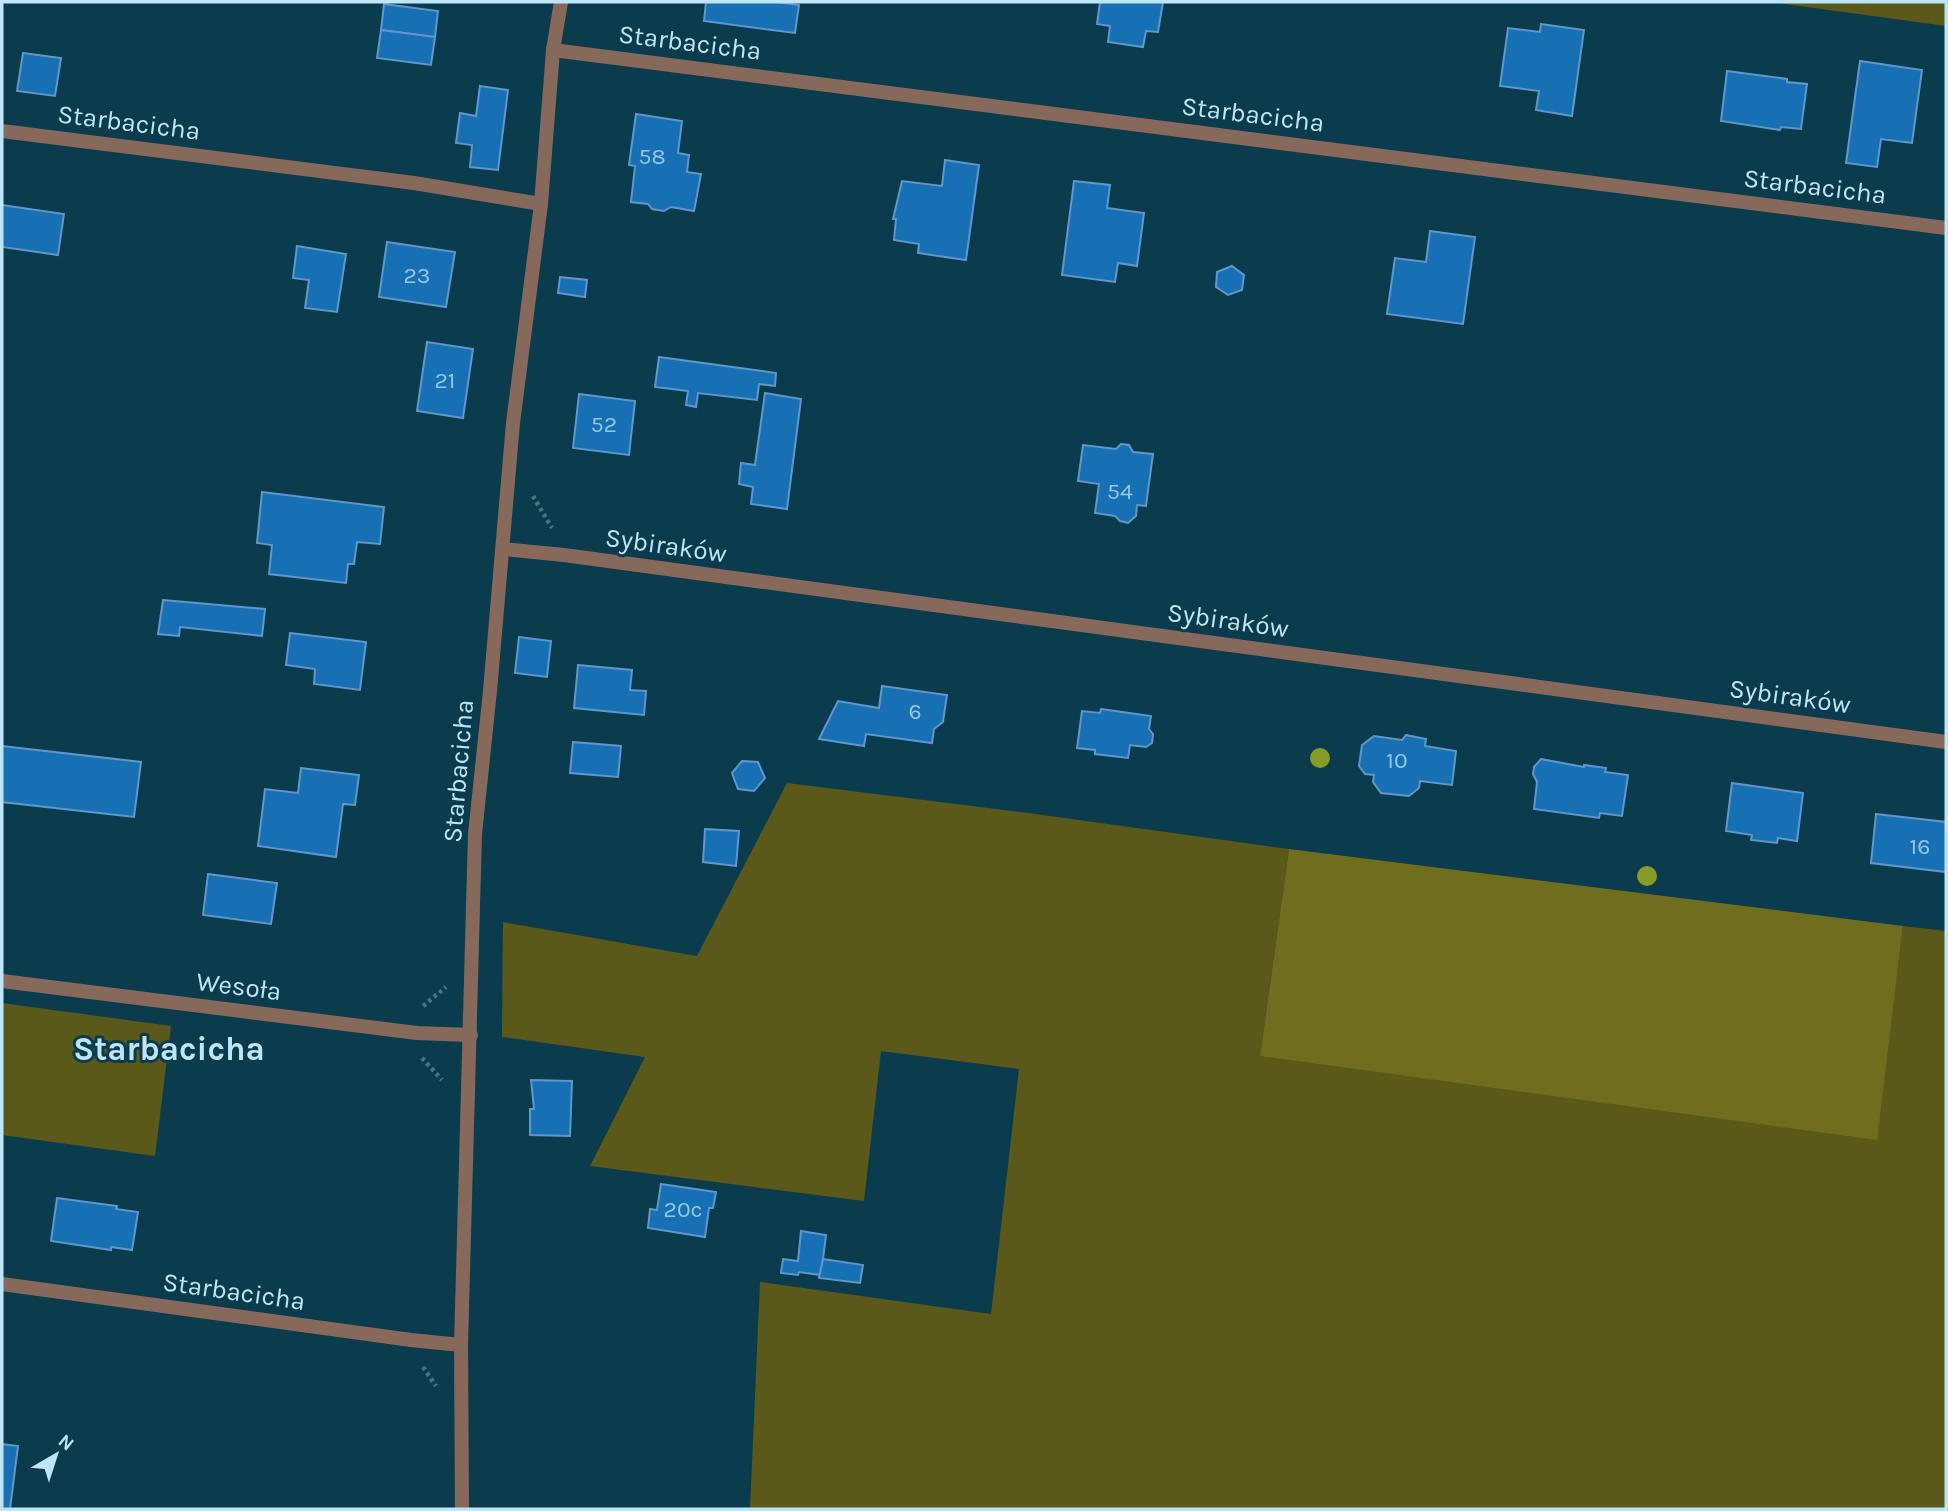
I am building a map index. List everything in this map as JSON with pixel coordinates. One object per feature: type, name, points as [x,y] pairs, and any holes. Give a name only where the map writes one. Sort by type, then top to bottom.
[{"type":"street","name":"Starbacicha","points":[[462,1509],[461,1345],[475,835],[513,423],[541,204],[553,50],[561,2]]},
{"type":"street","name":"Starbacicha","points":[[553,50],[1946,228]]},
{"type":"street","name":"Starbacicha","points":[[2,131],[414,183],[541,204]]},
{"type":"street","name":"Sybiraków","points":[[503,549],[1946,742]]},
{"type":"street","name":"Wesoła","points":[[2,981],[417,1032],[471,1035]]},
{"type":"street","name":"Starbacicha","points":[[2,1284],[461,1345]]},
{"type":"shaded area","points":[[1770,2],[1946,2],[1946,26]]},
{"type":"shaded area","points":[[787,783],[1289,849],[1260,1056],[1884,1078],[1903,926],[1946,931],[1946,1509],[750,1509],[760,1282],[991,1314],[1019,1069],[881,1051],[864,1201],[590,1166],[645,1057],[502,1037],[503,922],[697,956]]},
{"type":"shaded area","points":[[1289,849],[1903,926],[1877,1140],[1260,1056]]},
{"type":"shaded area","points":[[2,1003],[171,1026],[155,1156],[2,1135]]},
{"type":"building","points":[[706,2],[776,2],[799,5],[795,33],[704,21]]},
{"type":"building","points":[[1100,2],[1163,2],[1158,32],[1146,31],[1143,47],[1108,42],[1110,26],[1097,24]]},
{"type":"building","points":[[384,4],[438,11],[435,37],[381,30]]},
{"type":"building","points":[[1541,24],[1584,30],[1572,116],[1536,110],[1539,91],[1500,86],[1508,28],[1540,32]]},
{"type":"building","points":[[381,30],[435,37],[431,65],[377,58]]},
{"type":"building","points":[[23,53],[61,58],[55,96],[17,91]]},
{"type":"building","points":[[1860,61],[1922,70],[1912,143],[1881,139],[1877,167],[1846,163]]},
{"type":"building","points":[[1727,71],[1807,84],[1801,129],[1781,127],[1780,130],[1721,121]]},
{"type":"building","points":[[480,86],[508,90],[498,170],[470,167],[472,145],[456,143],[460,113],[476,116]]},
{"type":"building","points":[[636,114],[682,121],[678,153],[689,155],[687,172],[701,174],[694,211],[671,207],[664,211],[652,209],[648,204],[631,202],[635,166],[629,165]]},
{"type":"building","points":[[945,160],[979,165],[966,260],[918,253],[919,244],[894,240],[896,219],[893,219],[902,181],[942,186]]},
{"type":"building","points":[[1074,181],[1110,185],[1107,208],[1144,213],[1137,266],[1118,263],[1115,282],[1062,275]]},
{"type":"building","points":[[2,205],[64,214],[58,255],[2,247]]},
{"type":"building","points":[[1430,231],[1475,237],[1463,324],[1387,314],[1395,258],[1426,262]]},
{"type":"building","points":[[387,242],[455,252],[446,307],[379,297]]},
{"type":"building","points":[[297,246],[346,254],[337,312],[305,308],[309,280],[293,278]]},
{"type":"building","points":[[1232,266],[1244,275],[1242,290],[1228,295],[1216,287],[1217,272]]},
{"type":"building","points":[[560,277],[587,280],[585,297],[558,293]]},
{"type":"building","points":[[427,342],[473,349],[463,418],[417,411]]},
{"type":"building","points":[[659,357],[776,373],[775,386],[759,384],[757,400],[698,393],[696,407],[686,405],[688,391],[655,387]]},
{"type":"building","points":[[765,393],[801,399],[787,509],[751,504],[753,487],[739,484],[741,463],[755,465]]},
{"type":"building","points":[[579,394],[635,401],[629,455],[573,448]]},
{"type":"building","points":[[1121,444],[1129,445],[1133,452],[1153,454],[1146,506],[1137,505],[1136,516],[1128,523],[1115,516],[1095,513],[1099,484],[1078,481],[1083,445],[1116,449]]},
{"type":"building","points":[[262,492],[384,507],[380,544],[357,542],[354,564],[348,564],[346,583],[269,574],[272,545],[257,543]]},
{"type":"building","points":[[163,600],[265,609],[262,636],[180,627],[179,636],[158,634]]},
{"type":"building","points":[[290,633],[366,642],[360,690],[314,684],[315,669],[286,665]]},
{"type":"building","points":[[519,637],[551,641],[547,677],[515,673]]},
{"type":"building","points":[[578,665],[632,670],[630,690],[646,691],[644,715],[574,708]]},
{"type":"building","points":[[882,686],[947,695],[943,722],[934,729],[932,743],[866,734],[864,746],[819,739],[838,701],[879,708]]},
{"type":"building","points":[[1101,709],[1151,716],[1149,729],[1153,734],[1152,743],[1146,747],[1130,745],[1128,758],[1095,754],[1095,750],[1077,748],[1082,711],[1100,713]]},
{"type":"building","points":[[1406,735],[1426,739],[1425,746],[1456,751],[1452,785],[1420,781],[1419,788],[1409,796],[1381,793],[1373,782],[1374,775],[1365,774],[1359,766],[1362,745],[1374,736],[1402,740]]},
{"type":"building","points":[[573,742],[621,746],[618,777],[570,773]]},
{"type":"building","points":[[2,746],[141,762],[134,817],[2,802]]},
{"type":"building","points":[[1541,759],[1606,768],[1605,772],[1628,775],[1622,816],[1600,813],[1599,818],[1534,809],[1537,782],[1533,774],[1534,767]]},
{"type":"building","points":[[742,761],[758,762],[765,778],[754,791],[738,789],[732,773]]},
{"type":"building","points":[[301,768],[359,775],[355,805],[343,804],[336,857],[258,846],[265,789],[298,793]]},
{"type":"building","points":[[1732,783],[1803,793],[1797,841],[1778,838],[1777,843],[1751,840],[1752,835],[1726,831]]},
{"type":"building","points":[[1876,814],[1946,822],[1946,872],[1871,863]]},
{"type":"building","points":[[705,829],[739,831],[736,866],[703,862]]},
{"type":"building","points":[[208,874],[277,883],[271,924],[203,915]]},
{"type":"building","points":[[531,1080],[572,1081],[570,1136],[530,1135],[530,1109],[534,1109]]},
{"type":"building","points":[[661,1184],[716,1192],[713,1208],[709,1208],[705,1237],[648,1228],[650,1209],[657,1210]]},
{"type":"building","points":[[57,1198],[117,1206],[116,1209],[138,1212],[132,1250],[111,1247],[111,1250],[51,1241]]},
{"type":"building","points":[[801,1231],[826,1235],[821,1275],[781,1273],[783,1259],[798,1261]]},
{"type":"building","points":[[823,1259],[863,1265],[860,1283],[819,1278]]},
{"type":"building","points":[[2,1444],[18,1446],[10,1509],[2,1509]]},
{"type":"district","name":"Starbacicha","points":[[169,1048]]}]
